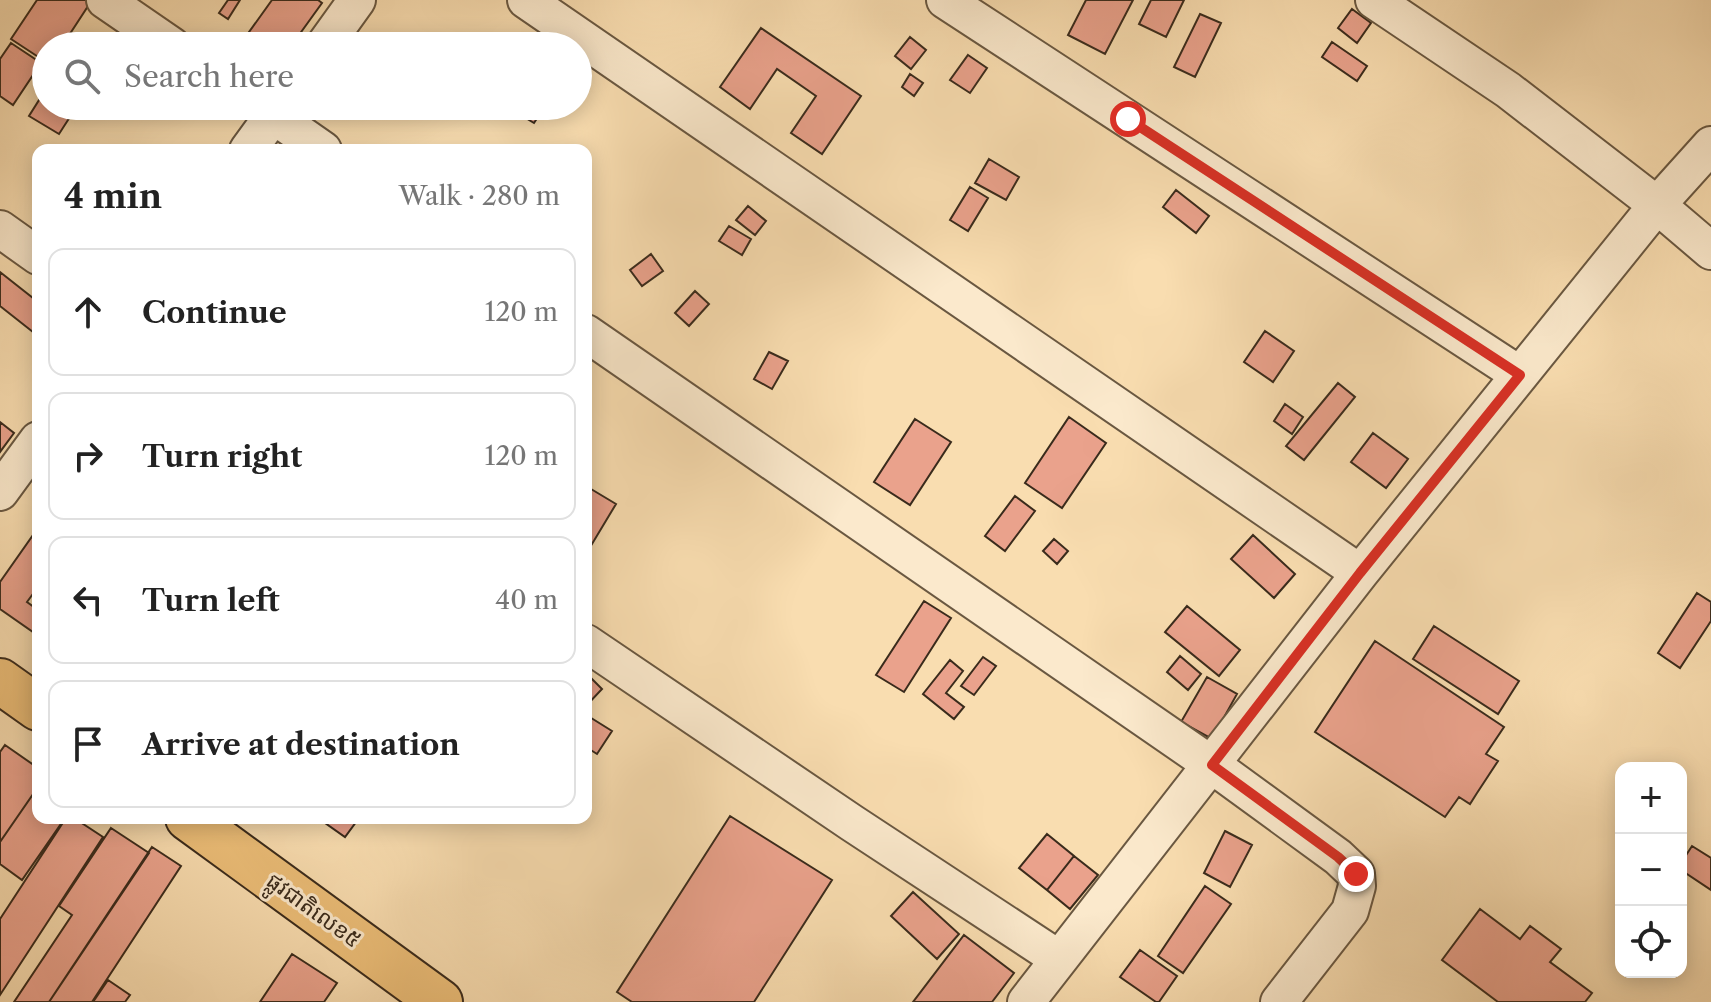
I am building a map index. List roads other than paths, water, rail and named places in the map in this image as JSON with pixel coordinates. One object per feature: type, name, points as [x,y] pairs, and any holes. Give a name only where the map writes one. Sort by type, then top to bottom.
[{"type":"highway","points":[[0,681],[32,704]]},
{"type":"highway","name":"ផ្លូវជាតិលេខ៥","points":[[196,824],[440,1002]]},
{"type":"street","points":[[105,0],[152,32]]},
{"type":"street","points":[[334,32],[357,0]]},
{"type":"street","points":[[526,0],[573,32]]},
{"type":"street","points":[[945,0],[1520,375]]},
{"type":"street","points":[[1374,0],[1508,90],[1657,205],[1711,251]]},
{"type":"street","points":[[592,45],[1360,573]]},
{"type":"street","points":[[251,144],[265,120]]},
{"type":"street","points":[[285,120],[315,144]]},
{"type":"street","points":[[1026,1002],[1360,573],[1657,205],[1711,145]]},
{"type":"street","points":[[0,229],[32,252]]},
{"type":"street","points":[[592,337],[1212,765],[1338,857],[1356,874],[1357,886],[1350,911],[1279,1002]]},
{"type":"street","points":[[0,492],[32,448]]},
{"type":"street","points":[[592,647],[864,832],[1059,959]]}]
